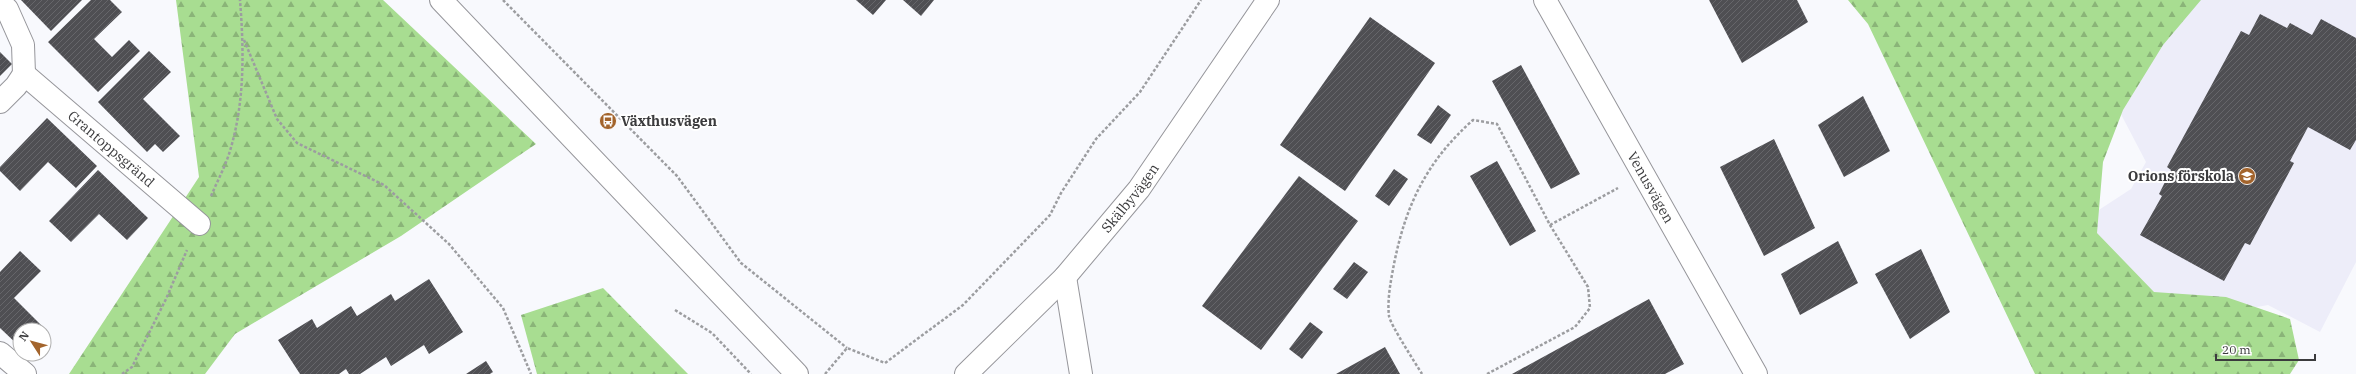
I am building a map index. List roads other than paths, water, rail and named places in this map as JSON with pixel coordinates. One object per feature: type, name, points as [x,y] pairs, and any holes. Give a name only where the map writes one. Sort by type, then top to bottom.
[{"type":"street","points":[[441,0],[797,374]]},
{"type":"street","name":"Skälbyvägen","points":[[966,374],[1065,277],[1139,189],[1268,0]]},
{"type":"street","name":"Venusvägen","points":[[1545,0],[1756,374]]},
{"type":"street","points":[[0,3],[7,9],[23,44],[24,74],[16,86],[0,102]]},
{"type":"street","name":"Grantoppsgränd","points":[[24,74],[199,224]]},
{"type":"street","points":[[1065,277],[1081,374]]},
{"type":"street","points":[[0,353],[24,374]]},
{"type":"place","name":"Växthusvägen","points":[[608,121]]},
{"type":"place","name":"Orions förskola","points":[[2247,176]]}]
